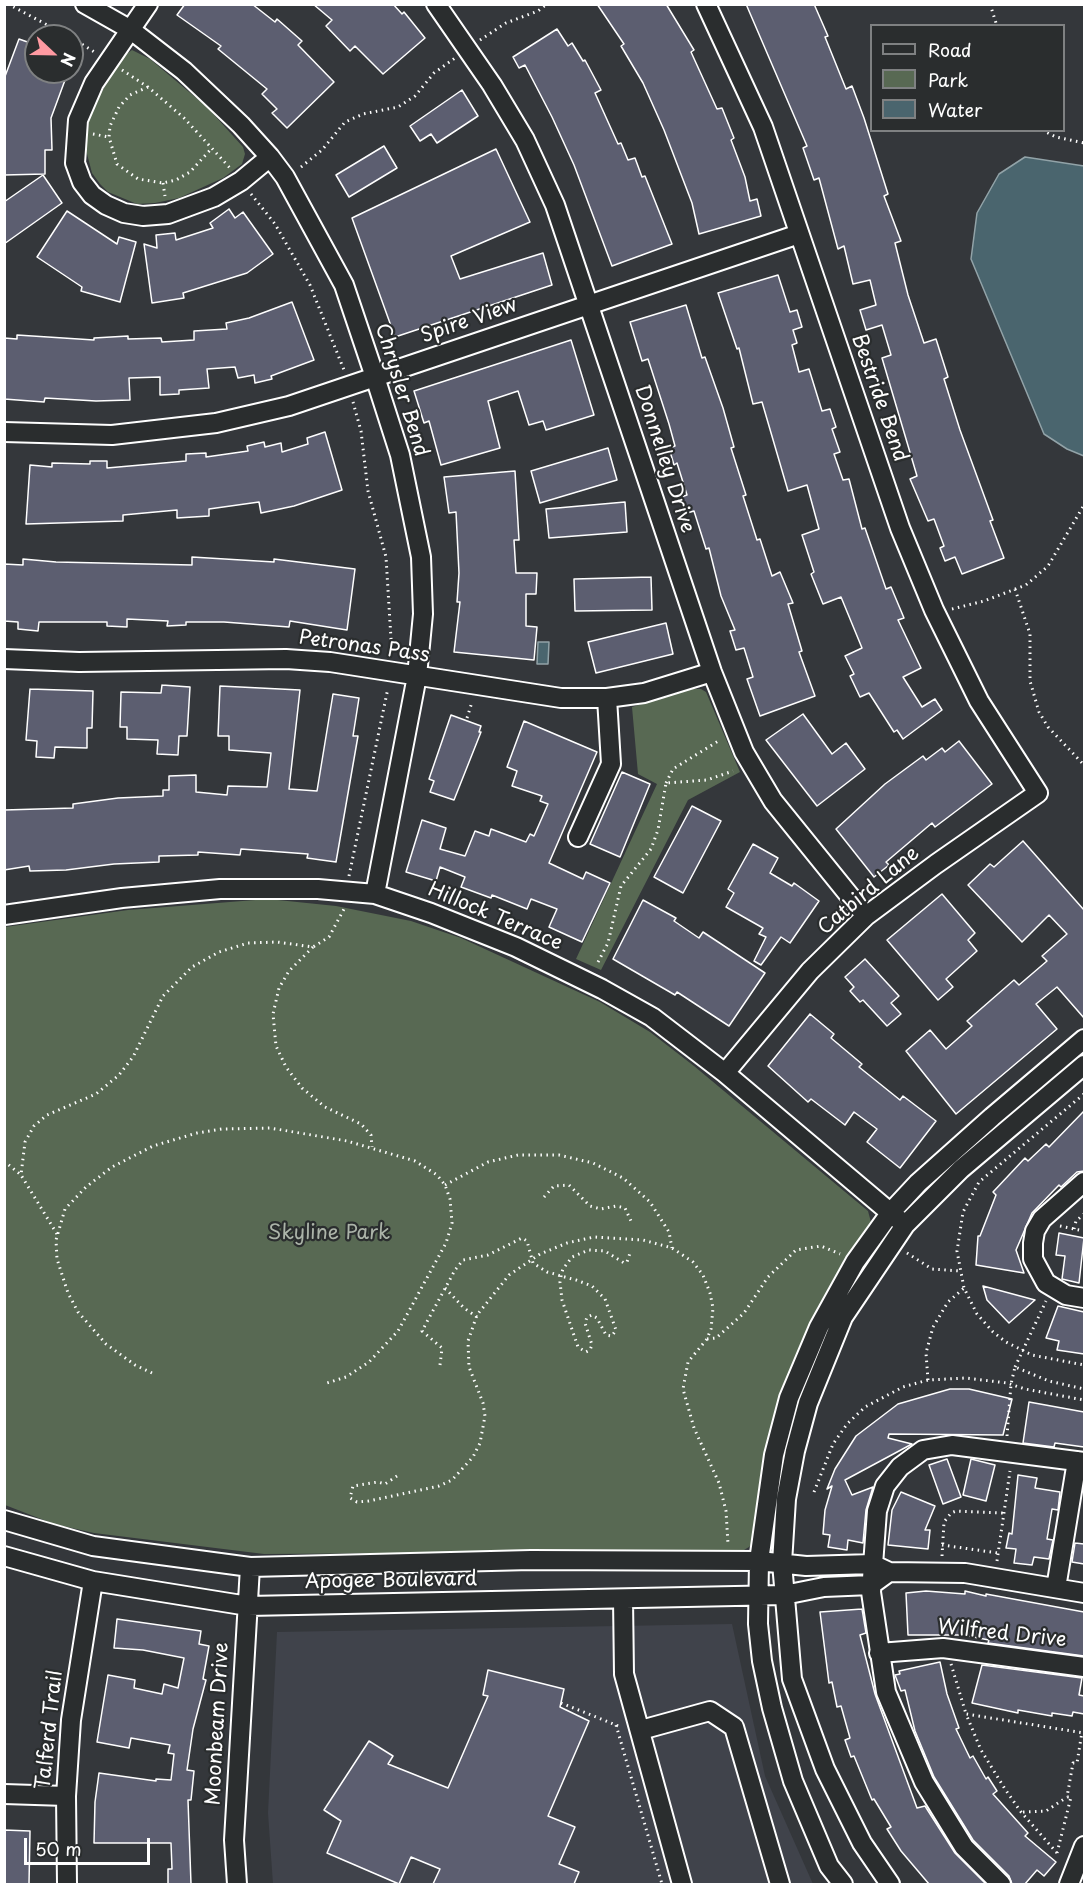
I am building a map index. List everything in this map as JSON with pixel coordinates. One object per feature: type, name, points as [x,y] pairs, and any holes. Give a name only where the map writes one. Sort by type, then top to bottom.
[{"type":"street","name":"Chrysler Bend","points":[[85,4],[131,30],[184,71],[241,125],[270,157],[285,177],[344,285],[375,377],[400,455],[421,557],[423,614],[417,676],[375,894]]},
{"type":"street","points":[[148,4],[94,83],[78,120],[75,164],[82,182],[92,195],[106,206],[124,213],[143,216],[168,214],[214,196],[241,181],[270,157]]},
{"type":"street","name":"Donnelley Drive","points":[[436,4],[492,85],[525,140],[555,205],[712,672],[744,752],[773,801],[866,916]]},
{"type":"street","name":"Bestride Bend","points":[[706,4],[763,127],[900,528],[934,610],[979,701],[1038,793]]},
{"type":"street","name":"Spire View","points":[[4,432],[112,435],[206,425],[289,406],[799,234]]},
{"type":"street","name":"Petronas Pass","points":[[4,659],[79,662],[286,659],[330,662],[542,696],[607,698],[644,693],[712,672]]},
{"type":"street","points":[[578,837],[611,764],[607,698]]},
{"type":"street","name":"Catbird Lane","points":[[725,1073],[810,971],[866,916],[1038,793]]},
{"type":"street","name":"Hillock Terrace","points":[[4,915],[122,898],[220,889],[318,889],[375,894],[516,947],[602,989],[652,1017],[725,1073],[905,1225]]},
{"type":"street","points":[[843,1884],[830,1866],[793,1781],[772,1708],[762,1661],[759,1562],[774,1455],[789,1398],[819,1326],[855,1262],[891,1212],[918,1183],[1084,1039]]},
{"type":"street","points":[[890,1884],[862,1843],[825,1769],[792,1679],[782,1563],[786,1499],[795,1450],[808,1402],[843,1317],[905,1225],[961,1169],[1084,1065]]},
{"type":"street","points":[[1084,1182],[1042,1219],[1035,1231],[1033,1259],[1041,1276],[1052,1288],[1066,1295],[1084,1298]]},
{"type":"street","points":[[1001,1884],[964,1847],[924,1782],[886,1692],[871,1585],[877,1511],[885,1486],[900,1467],[923,1450],[952,1445],[1081,1461],[1056,1588]]},
{"type":"street","name":"Apogee Boulevard","points":[[4,1520],[93,1546],[250,1567],[531,1560],[759,1562],[803,1566],[872,1564]]},
{"type":"street","name":"Apogee Boulevard","points":[[4,1556],[93,1581],[248,1606],[759,1596],[784,1595],[824,1587],[871,1585]]},
{"type":"street","points":[[872,1564],[889,1572],[994,1577],[1084,1593]]},
{"type":"street","name":"Moonbeam Drive","points":[[237,1884],[234,1840],[250,1567]]},
{"type":"street","points":[[871,1585],[889,1572]]},
{"type":"street","name":"Talferd Trail","points":[[67,1884],[66,1796],[71,1720],[93,1581]]},
{"type":"street","points":[[623,1599],[624,1674],[635,1730],[682,1884]]},
{"type":"street","name":"Wilfred Drive","points":[[879,1653],[950,1649],[1084,1666]]},
{"type":"street","points":[[635,1730],[710,1711],[734,1727],[780,1884]]},
{"type":"street","points":[[4,1794],[66,1796]]},
{"type":"street","points":[[1069,1884],[1084,1846]]},
{"type":"path","points":[[8,4],[46,24]]},
{"type":"path","points":[[479,41],[506,23],[538,11],[547,4]]},
{"type":"path","points":[[990,4],[996,24]]},
{"type":"path","points":[[301,166],[322,150],[345,122],[363,114],[398,107],[414,96],[434,73],[460,54]]},
{"type":"path","points":[[148,87],[130,95],[119,108],[110,126],[112,151],[117,164],[138,179],[163,183],[176,180],[190,172],[212,148]]},
{"type":"path","points":[[1046,132],[1056,137],[1084,143]]},
{"type":"path","points":[[352,396],[361,431],[368,491],[386,557],[392,658]]},
{"type":"path","points":[[948,611],[1026,585],[1048,566],[1084,505]]},
{"type":"path","points":[[1015,589],[1030,634],[1030,681],[1039,712],[1048,727],[1084,765]]},
{"type":"path","points":[[349,876],[389,682]]},
{"type":"path","points":[[467,718],[473,700]]},
{"type":"path","points":[[598,962],[608,943],[621,886],[651,849],[658,830],[666,783],[673,769],[720,740]]},
{"type":"path","points":[[666,783],[707,780],[733,771]]},
{"type":"path","points":[[343,912],[329,937],[313,947],[289,971],[279,988],[273,1014],[276,1046],[286,1067],[302,1088],[325,1107],[361,1124],[371,1135],[372,1147]]},
{"type":"path","points":[[21,1175],[24,1142],[34,1126],[47,1115],[96,1094],[119,1075],[133,1057],[156,1007],[183,974],[219,951],[248,943],[277,942],[313,947]]},
{"type":"path","points":[[1084,1094],[980,1182],[963,1212],[958,1233],[960,1271],[964,1288],[977,1314],[993,1332],[1022,1351],[1084,1365]]},
{"type":"path","points":[[152,1373],[135,1365],[106,1344],[78,1312],[68,1293],[57,1259],[57,1234],[65,1209],[86,1187],[132,1156],[187,1136],[222,1129],[270,1128],[372,1147],[422,1163],[445,1185],[453,1212],[450,1233],[398,1331],[369,1362],[346,1377],[327,1383],[326,1387]]},
{"type":"path","points":[[445,1185],[472,1168],[503,1157],[559,1155],[593,1162],[623,1178],[650,1202],[669,1232],[672,1248]]},
{"type":"path","points":[[4,1161],[21,1175],[57,1234]]},
{"type":"path","points":[[544,1197],[554,1186],[570,1185],[590,1206],[601,1209],[616,1206],[625,1208],[631,1221]]},
{"type":"path","points":[[1074,1229],[1076,1221],[1084,1214]]},
{"type":"path","points":[[1055,1227],[1084,1231]]},
{"type":"path","points":[[397,1476],[385,1484],[378,1482],[353,1486],[350,1498],[357,1502],[369,1501],[440,1486],[452,1480],[473,1457],[480,1443],[484,1416],[467,1353],[477,1317],[497,1288],[531,1259],[567,1243],[594,1237],[625,1238],[672,1248],[693,1262],[708,1286],[713,1308],[707,1339],[688,1362],[683,1389],[694,1428],[719,1483],[726,1511],[728,1544]]},
{"type":"path","points":[[440,1365],[442,1348],[422,1331],[463,1260],[496,1252],[516,1239],[522,1238],[526,1241],[531,1259],[548,1272],[561,1276],[596,1289],[605,1299],[615,1326],[615,1333],[609,1336],[604,1334],[597,1318],[592,1315],[587,1317],[585,1323],[592,1345],[588,1352],[579,1350],[575,1339],[562,1300],[561,1276],[572,1257],[583,1251],[601,1249],[624,1263],[627,1262],[630,1253]]},
{"type":"path","points":[[707,1339],[716,1338],[744,1313],[774,1270],[796,1250],[821,1246],[844,1257]]},
{"type":"path","points":[[904,1251],[932,1269],[960,1271]]},
{"type":"path","points":[[445,1288],[464,1308],[477,1317]]},
{"type":"path","points":[[928,1380],[926,1353],[933,1328],[948,1302],[964,1288]]},
{"type":"path","points":[[1007,1441],[1011,1384],[1016,1367],[1052,1288]]},
{"type":"path","points":[[1016,1367],[1049,1381],[1084,1389]]},
{"type":"path","points":[[814,1492],[833,1444],[847,1424],[865,1407],[888,1393],[928,1380],[966,1378],[1011,1384],[1084,1400]]},
{"type":"path","points":[[994,1577],[1010,1471]]},
{"type":"path","points":[[941,1573],[944,1522],[951,1513],[1004,1513]]},
{"type":"path","points":[[942,1545],[998,1552]]},
{"type":"path","points":[[950,1649],[953,1677],[981,1750],[1021,1812],[1057,1853],[1071,1797],[1067,1797]]},
{"type":"path","points":[[561,1703],[615,1725],[635,1730]]},
{"type":"path","points":[[966,1714],[1083,1733],[1077,1763],[1073,1762],[1067,1797],[1046,1811],[1021,1812]]},
{"type":"path","points":[[615,1725],[662,1884]]},
{"type":"shaded area","points":[[732,1624],[765,1776],[813,1884],[273,1884],[268,1813],[277,1632]]},
{"type":"green space","points":[[132,50],[150,59],[207,107],[243,147],[245,154],[242,164],[223,178],[179,198],[155,203],[137,204],[108,192],[100,184],[92,173],[86,150],[89,119],[121,58]]},
{"type":"green space","points":[[691,689],[701,689],[706,692],[740,772],[688,800],[601,970],[576,959],[657,784],[638,774],[632,707]]},
{"type":"green space","name":"Skyline Park","points":[[268,899],[336,906],[411,921],[461,938],[600,1002],[650,1032],[694,1066],[868,1211],[872,1226],[815,1318],[753,1543],[749,1547],[744,1550],[726,1551],[264,1554],[94,1533],[54,1524],[5,1505],[5,927],[128,910]]},
{"type":"water","points":[[1025,157],[1084,166],[1084,456],[1067,449],[1044,434],[971,259],[977,213],[999,174]]},
{"type":"water","points":[[538,642],[549,642],[548,664],[537,664]]},
{"type":"building","points":[[185,4],[252,4],[275,22],[277,19],[302,41],[298,45],[334,82],[287,128],[272,113],[277,109],[262,94],[267,89],[218,49],[221,46],[177,15]]},
{"type":"building","points":[[313,4],[393,4],[402,14],[404,12],[425,38],[383,74],[355,46],[350,51],[326,26],[332,20]]},
{"type":"building","points":[[597,4],[666,4],[694,50],[691,52],[717,109],[722,108],[734,138],[731,140],[745,177],[750,201],[757,199],[761,216],[699,234],[692,203],[664,130],[643,83],[621,46],[624,44]]},
{"type":"building","points":[[746,4],[814,4],[828,36],[825,37],[846,89],[852,86],[864,118],[888,194],[884,196],[901,241],[895,243],[908,295],[924,343],[936,339],[948,377],[944,379],[1004,558],[962,574],[955,557],[945,561],[940,548],[944,546],[934,519],[928,521],[910,479],[917,476],[882,358],[891,355],[882,325],[866,330],[860,310],[876,305],[870,280],[853,284],[844,246],[838,249],[819,178],[814,180],[803,148],[807,146]]},
{"type":"building","points":[[557,29],[568,46],[572,43],[583,61],[585,60],[601,90],[595,93],[618,144],[621,143],[628,160],[635,158],[642,177],[645,176],[672,244],[612,266],[574,165],[552,117],[525,65],[519,68],[513,57]]},
{"type":"building","points":[[19,39],[24,41],[24,84],[64,84],[51,118],[52,150],[45,150],[45,174],[4,175],[4,79]]},
{"type":"building","points":[[462,90],[478,116],[437,143],[431,134],[420,141],[410,126]]},
{"type":"building","points":[[384,146],[397,168],[349,197],[336,175]]},
{"type":"building","points":[[496,149],[530,222],[451,256],[460,279],[543,253],[552,285],[395,337],[352,218]]},
{"type":"building","points":[[43,175],[62,203],[4,244],[4,202]]},
{"type":"building","points":[[229,209],[235,218],[243,212],[273,254],[247,273],[183,293],[184,298],[152,303],[144,244],[157,248],[156,235],[175,233],[176,240],[213,228],[210,223]]},
{"type":"building","points":[[67,211],[117,244],[119,237],[136,242],[120,302],[81,291],[82,287],[37,257]]},
{"type":"building","points":[[778,275],[790,312],[797,310],[802,327],[793,330],[797,343],[792,345],[799,372],[809,369],[822,411],[830,409],[836,427],[832,429],[840,452],[834,454],[843,480],[849,479],[862,529],[865,528],[886,589],[891,587],[904,618],[898,620],[921,668],[903,677],[922,707],[935,699],[942,710],[903,739],[897,730],[894,732],[869,693],[860,697],[850,676],[854,674],[845,656],[862,648],[841,597],[823,604],[811,574],[814,572],[802,535],[819,529],[807,485],[788,491],[762,402],[753,404],[739,348],[737,349],[718,293]]},
{"type":"building","points":[[292,302],[314,360],[271,376],[272,379],[255,383],[254,375],[238,378],[235,367],[207,369],[209,388],[179,390],[179,394],[160,395],[160,377],[129,378],[130,400],[45,398],[44,402],[4,399],[4,338],[17,339],[17,335],[94,340],[94,338],[128,336],[128,339],[161,338],[162,342],[194,340],[194,331],[227,329],[226,323],[249,318]]},
{"type":"building","points":[[686,305],[702,358],[705,357],[723,408],[734,447],[731,448],[746,495],[743,496],[757,540],[760,539],[772,576],[780,572],[793,603],[788,604],[802,651],[799,652],[815,696],[760,716],[747,679],[753,677],[744,648],[736,650],[730,631],[735,630],[721,596],[709,548],[706,549],[694,511],[687,513],[681,497],[687,495],[677,463],[674,465],[669,448],[675,446],[669,424],[648,359],[642,361],[630,322]]},
{"type":"building","points":[[571,340],[594,415],[546,430],[543,421],[529,425],[518,391],[488,401],[500,448],[441,465],[429,421],[424,423],[414,391]]},
{"type":"building","points":[[325,432],[342,490],[294,506],[261,513],[259,502],[209,509],[209,516],[177,518],[177,510],[123,515],[123,521],[26,524],[30,465],[52,467],[52,463],[90,464],[90,461],[107,461],[107,468],[186,461],[186,454],[206,453],[206,457],[248,451],[247,446],[264,442],[265,447],[281,443],[282,452],[308,444],[307,438]]},
{"type":"building","points":[[608,448],[617,480],[540,503],[531,471]]},
{"type":"building","points":[[515,471],[519,540],[514,540],[516,573],[537,573],[536,594],[526,594],[526,626],[537,627],[534,660],[454,652],[460,602],[457,602],[459,573],[456,512],[449,513],[444,477]]},
{"type":"building","points":[[625,502],[627,532],[549,538],[546,509]]},
{"type":"building","points":[[192,557],[274,562],[274,559],[355,569],[347,630],[290,621],[289,627],[224,622],[186,622],[186,625],[167,626],[168,621],[127,619],[127,627],[107,626],[107,622],[39,622],[38,631],[18,629],[18,622],[4,621],[4,564],[23,565],[23,559],[56,562],[192,565]]},
{"type":"building","points":[[651,577],[652,610],[575,611],[574,579]]},
{"type":"building","points":[[666,623],[673,654],[596,673],[588,642]]},
{"type":"building","points":[[162,685],[190,687],[187,736],[179,736],[178,755],[157,754],[158,740],[127,739],[127,727],[120,727],[121,692],[161,693]]},
{"type":"building","points":[[220,686],[300,690],[289,789],[317,791],[333,694],[359,698],[353,736],[358,736],[336,862],[307,858],[308,854],[241,849],[240,855],[198,852],[198,855],[159,856],[159,862],[114,864],[66,870],[30,871],[29,866],[4,870],[4,810],[73,808],[73,804],[118,798],[163,796],[163,790],[169,790],[169,776],[196,775],[196,792],[227,795],[228,786],[267,787],[271,753],[229,750],[229,736],[218,736]]},
{"type":"building","points":[[30,689],[93,691],[92,728],[87,728],[87,748],[55,747],[54,758],[36,757],[37,741],[26,740]]},
{"type":"building","points":[[803,714],[832,754],[846,743],[865,769],[817,806],[766,740]]},
{"type":"building","points":[[451,715],[481,726],[479,732],[481,732],[454,800],[430,792],[434,781],[429,779]]},
{"type":"building","points":[[524,721],[597,752],[549,863],[583,879],[586,872],[610,883],[582,942],[549,927],[557,909],[531,899],[527,909],[492,895],[491,898],[461,887],[465,877],[440,867],[436,881],[406,872],[422,820],[446,828],[440,849],[465,856],[475,831],[489,836],[491,829],[526,842],[530,834],[534,836],[548,804],[540,801],[542,796],[512,786],[517,771],[507,767]]},
{"type":"building","points":[[959,741],[992,784],[935,827],[932,823],[886,862],[889,865],[874,877],[836,829],[885,784],[923,756],[926,760],[942,748],[945,752]]},
{"type":"building","points":[[622,772],[650,784],[620,857],[590,844]]},
{"type":"building","points":[[692,806],[721,821],[683,893],[654,877]]},
{"type":"building","points":[[1023,841],[1084,910],[1084,1018],[1057,987],[1036,1004],[1057,1029],[956,1114],[906,1051],[930,1030],[946,1049],[972,1026],[967,1021],[1014,980],[1019,985],[1047,961],[1042,956],[1067,934],[1049,915],[1022,942],[968,885],[990,864],[994,867]]},
{"type":"building","points":[[753,844],[778,858],[770,873],[792,886],[794,883],[819,901],[790,943],[781,937],[761,965],[754,961],[766,937],[759,934],[763,928],[726,907],[734,893],[728,889]]},
{"type":"building","points":[[942,894],[975,933],[968,940],[977,951],[946,979],[953,987],[938,1000],[887,940]]},
{"type":"building","points":[[643,900],[676,918],[674,921],[699,938],[703,932],[765,973],[729,1026],[677,992],[675,995],[613,959]]},
{"type":"building","points":[[865,959],[899,996],[891,1003],[901,1014],[887,1026],[863,1000],[860,1002],[850,991],[854,987],[845,977]]},
{"type":"building","points":[[810,1014],[834,1034],[831,1038],[862,1064],[859,1067],[900,1100],[903,1096],[936,1121],[900,1168],[867,1142],[877,1129],[854,1112],[845,1125],[811,1099],[808,1102],[768,1066]]},
{"type":"building","points":[[1084,1111],[1084,1171],[1077,1172],[1061,1187],[1059,1185],[1032,1213],[1016,1250],[1024,1273],[976,1265],[978,1236],[980,1236],[996,1195],[993,1192],[1025,1158],[1028,1161],[1046,1144],[1049,1147]]},
{"type":"building","points":[[1059,1233],[1084,1238],[1079,1283],[1062,1279],[1065,1256],[1056,1255]]},
{"type":"building","points":[[983,1286],[1035,1300],[1009,1323],[987,1300]]},
{"type":"building","points":[[1058,1306],[1084,1312],[1084,1354],[1057,1350],[1059,1341],[1046,1338]]},
{"type":"building","points":[[950,1389],[969,1389],[1012,1399],[1003,1435],[889,1434],[888,1438],[912,1444],[845,1480],[852,1495],[873,1487],[866,1510],[863,1543],[848,1540],[847,1550],[828,1547],[830,1535],[823,1534],[825,1510],[832,1486],[827,1489],[835,1469],[856,1436],[898,1404]]},
{"type":"building","points":[[1029,1402],[1084,1412],[1084,1447],[1055,1443],[1054,1447],[1023,1443]]},
{"type":"building","points":[[947,1459],[961,1497],[943,1504],[929,1465]]},
{"type":"building","points":[[971,1459],[995,1465],[986,1501],[963,1495]]},
{"type":"building","points":[[1018,1475],[1037,1478],[1035,1488],[1060,1492],[1058,1510],[1052,1509],[1047,1539],[1053,1540],[1049,1559],[1034,1557],[1032,1565],[1014,1563],[1016,1549],[1006,1548],[1009,1533],[1012,1534]]},
{"type":"building","points":[[901,1492],[935,1506],[925,1530],[930,1530],[928,1549],[888,1545],[892,1510]]},
{"type":"building","points":[[1075,1543],[1084,1544],[1084,1564],[1072,1562]]},
{"type":"building","points":[[926,1591],[965,1594],[965,1591],[1084,1612],[1084,1656],[988,1643],[989,1640],[963,1635],[908,1635],[906,1593]]},
{"type":"building","points":[[862,1609],[866,1633],[860,1635],[875,1694],[917,1808],[925,1806],[955,1853],[986,1884],[929,1884],[901,1851],[887,1829],[891,1827],[874,1799],[872,1800],[854,1756],[851,1757],[845,1740],[850,1738],[841,1706],[837,1707],[832,1682],[829,1683],[820,1612]]},
{"type":"building","points":[[117,1619],[201,1631],[199,1644],[209,1646],[203,1679],[206,1680],[193,1729],[187,1770],[194,1771],[191,1800],[188,1800],[191,1884],[168,1884],[168,1869],[172,1869],[171,1843],[94,1843],[95,1802],[99,1773],[156,1781],[156,1779],[171,1780],[174,1754],[168,1753],[170,1745],[131,1738],[129,1748],[97,1742],[108,1675],[135,1680],[134,1688],[162,1694],[164,1684],[178,1688],[184,1658],[143,1650],[114,1648]]},
{"type":"building","points":[[940,1662],[947,1694],[959,1728],[956,1729],[970,1758],[973,1756],[986,1779],[988,1777],[997,1791],[993,1794],[1028,1833],[1025,1836],[1056,1862],[1044,1876],[1037,1870],[1025,1884],[1012,1884],[1009,1876],[973,1840],[934,1777],[915,1731],[905,1690],[901,1691],[895,1675],[900,1674],[899,1671]]},
{"type":"building","points":[[982,1665],[1082,1678],[1079,1695],[1084,1696],[1084,1714],[1073,1712],[1072,1716],[1052,1713],[1052,1716],[1018,1710],[1018,1713],[972,1703]]},
{"type":"building","points":[[488,1670],[564,1689],[560,1707],[589,1721],[548,1816],[575,1827],[559,1864],[579,1872],[574,1884],[433,1884],[440,1869],[411,1857],[399,1884],[327,1853],[341,1821],[324,1810],[369,1741],[393,1756],[388,1764],[448,1788],[488,1696],[483,1695]]},
{"type":"building","points":[[4,1830],[30,1831],[29,1884],[4,1884]]}]
